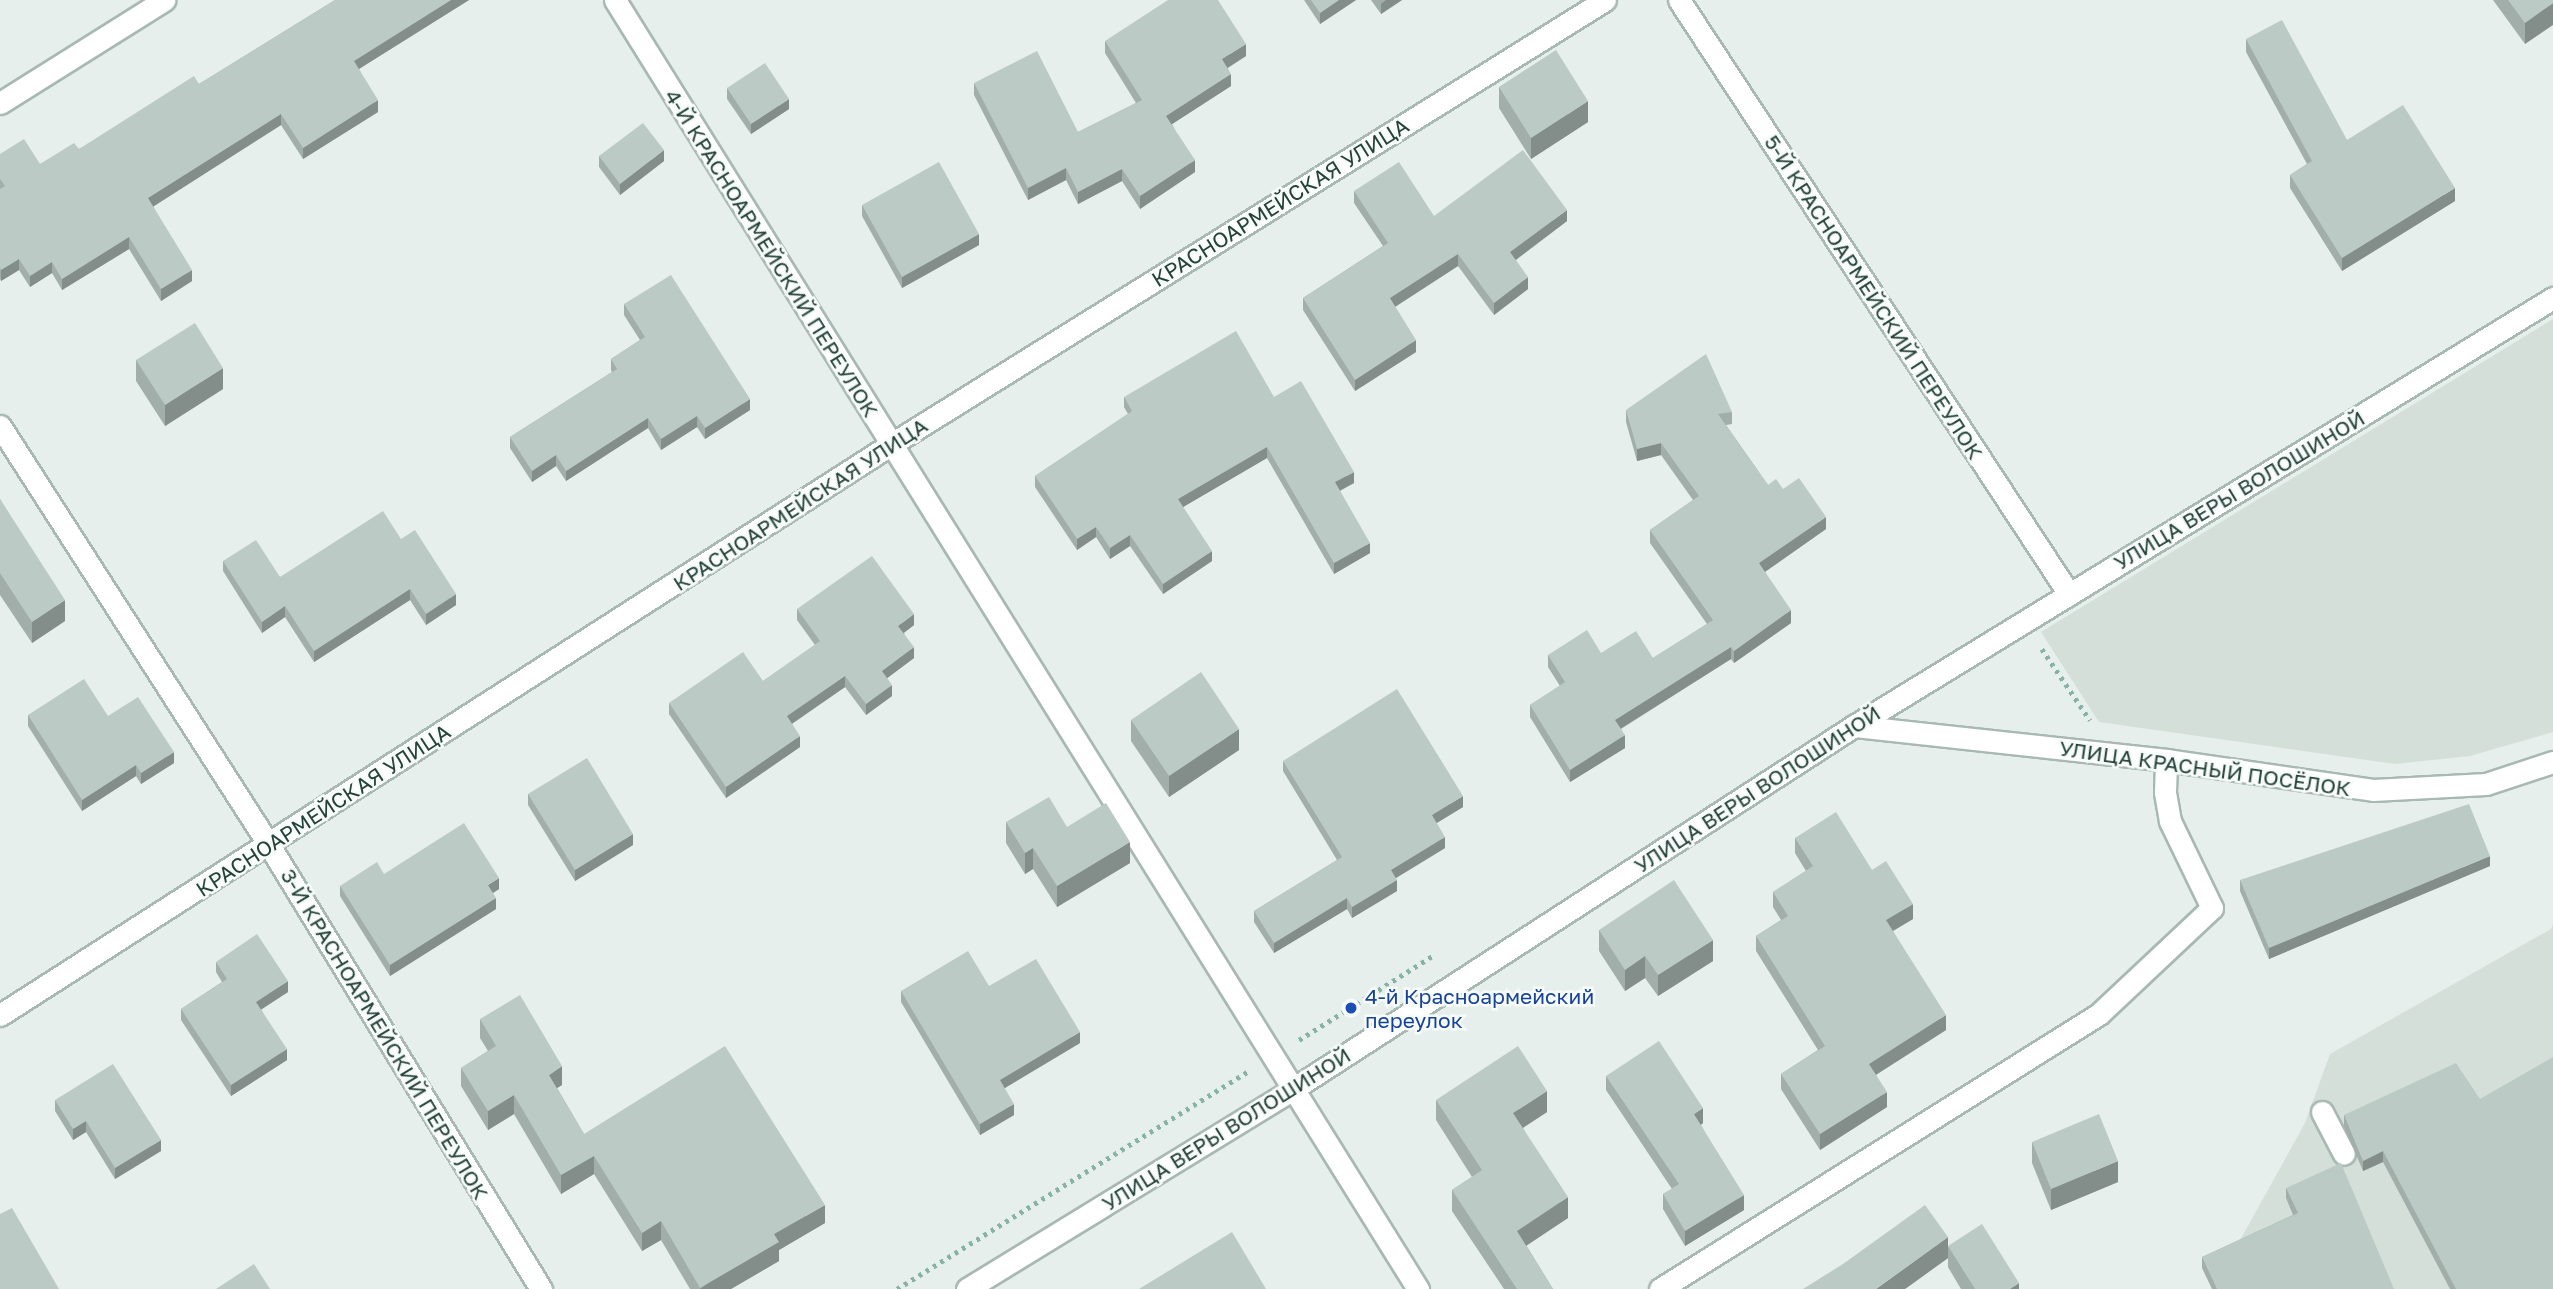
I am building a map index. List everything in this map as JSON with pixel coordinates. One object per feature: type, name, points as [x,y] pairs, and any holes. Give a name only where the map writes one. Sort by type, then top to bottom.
[{"type":"street","points":[[0,103],[164,0]]},
{"type":"street","name":"4-Й КРАСНОАРМЕЙСКИЙ ПЕРЕУЛОК","points":[[615,0],[1418,1289]]},
{"type":"street","name":"КРАСНОАРМЕЙСКАЯ УЛИЦА","points":[[0,1015],[270,845],[890,445],[1605,0]]},
{"type":"street","name":"5-Й КРАСНОАРМЕЙСКИЙ ПЕРЕУЛОК","points":[[1679,0],[2069,594]]},
{"type":"street","name":"УЛИЦА ВЕРЫ ВОЛОШИНОЙ","points":[[967,1289],[1293,1089],[1854,726],[2553,298]]},
{"type":"street","name":"3-Й КРАСНОАРМЕЙСКИЙ ПЕРЕУЛОК","points":[[0,426],[270,845],[541,1289]]},
{"type":"street","name":"УЛИЦА КРАСНЫЙ ПОСЁЛОК","points":[[1854,726],[2166,760],[2373,790],[2486,784],[2553,762]]},
{"type":"street","points":[[1660,1289],[2099,1014],[2212,908],[2170,821],[2165,792],[2166,760]]},
{"type":"street","points":[[2322,1112],[2344,1154]]},
{"type":"path","points":[[897,1289],[1439,952]]},
{"type":"shaded area","points":[[2553,319],[2553,732],[2470,756],[2395,764],[2099,722],[2041,632]]},
{"type":"shaded area","points":[[2553,924],[2553,1289],[2213,1289],[2305,1123],[2330,1054],[2551,929]]},
{"type":"building","points":[[335,0],[451,0],[354,61],[378,100],[303,148],[281,114],[148,198],[192,270],[161,289],[129,237],[62,279],[52,262],[30,276],[19,259],[1,270],[0,189],[5,186],[0,179],[0,154],[24,139],[40,164],[74,143],[79,149],[194,76],[199,84]]},
{"type":"building","points":[[1168,0],[1218,0],[1246,44],[1222,59],[1231,74],[1166,116],[1195,160],[1140,196],[1122,169],[1078,192],[1066,168],[1028,188],[974,83],[1037,51],[1078,132],[1142,100],[1105,41]]},
{"type":"building","points":[[1311,0],[1339,0],[1320,13]]},
{"type":"building","points":[[2508,0],[2553,0],[2553,3],[2525,23]]},
{"type":"building","points":[[2282,20],[2347,140],[2403,105],[2455,188],[2342,258],[2290,175],[2312,161],[2246,39]]},
{"type":"building","points":[[1556,50],[1588,101],[1531,138],[1499,87]]},
{"type":"building","points":[[765,63],[789,99],[751,124],[727,88]]},
{"type":"building","points":[[643,123],[664,150],[620,184],[599,156]]},
{"type":"building","points":[[1523,150],[1567,210],[1510,252],[1528,277],[1494,303],[1458,254],[1390,298],[1416,340],[1355,380],[1303,298],[1388,243],[1354,191],[1399,162],[1434,216]]},
{"type":"building","points":[[939,162],[979,234],[902,277],[862,205]]},
{"type":"building","points":[[671,275],[750,399],[705,428],[697,416],[661,439],[648,418],[566,471],[556,455],[532,471],[510,437],[617,369],[611,359],[645,337],[624,304]]},
{"type":"building","points":[[195,323],[223,368],[165,405],[136,360]]},
{"type":"building","points":[[1236,331],[1274,397],[1301,381],[1354,472],[1335,482],[1370,543],[1334,563],[1267,447],[1178,499],[1212,551],[1163,584],[1130,535],[1110,548],[1096,527],[1077,539],[1035,476],[1132,411],[1124,397]]},
{"type":"building","points":[[1706,354],[1732,412],[1718,414],[1768,485],[1776,479],[1783,489],[1799,478],[1826,517],[1759,563],[1791,610],[1734,651],[1731,647],[1615,720],[1625,735],[1570,770],[1530,705],[1565,682],[1548,655],[1587,630],[1601,653],[1636,631],[1653,658],[1713,620],[1650,530],[1699,496],[1661,443],[1637,449],[1626,410]]},
{"type":"building","points":[[0,499],[65,600],[32,622],[0,573]]},
{"type":"building","points":[[383,511],[401,539],[415,530],[456,594],[426,614],[410,589],[314,651],[285,606],[262,622],[223,561],[256,540],[280,577]]},
{"type":"building","points":[[872,556],[914,614],[898,626],[914,647],[882,671],[892,685],[866,704],[845,676],[787,716],[800,736],[726,787],[669,703],[743,652],[763,681],[820,641],[797,609]]},
{"type":"building","points":[[1201,672],[1239,729],[1169,776],[1131,720]]},
{"type":"building","points":[[84,679],[108,716],[138,697],[174,752],[141,773],[136,765],[82,800],[28,715]]},
{"type":"building","points":[[1397,689],[1463,796],[1432,815],[1445,837],[1391,870],[1397,880],[1352,907],[1347,898],[1274,943],[1254,911],[1342,857],[1283,761]]},
{"type":"building","points":[[587,758],[633,834],[575,870],[528,794]]},
{"type":"building","points":[[1049,797],[1067,827],[1106,803],[1130,842],[1057,886],[1033,848],[1025,853],[1006,822]]},
{"type":"building","points":[[2469,804],[2490,856],[2269,948],[2240,880]]},
{"type":"building","points":[[1836,812],[1872,870],[1886,861],[1913,904],[1886,920],[1946,1015],[1869,1064],[1887,1092],[1820,1134],[1781,1074],[1825,1046],[1756,936],[1788,916],[1773,892],[1813,866],[1795,838]]},
{"type":"building","points":[[464,823],[499,878],[488,885],[496,898],[390,965],[340,886],[377,862],[384,874]]},
{"type":"building","points":[[1674,880],[1713,940],[1658,975],[1645,956],[1625,970],[1599,930]]},
{"type":"building","points":[[257,934],[288,981],[256,1002],[287,1049],[231,1085],[181,1009],[227,979],[216,962]]},
{"type":"building","points":[[968,951],[989,986],[1036,959],[1080,1032],[1000,1080],[1014,1104],[980,1124],[901,991]]},
{"type":"building","points":[[520,995],[562,1066],[549,1075],[584,1134],[725,1046],[825,1205],[774,1234],[779,1242],[700,1288],[661,1221],[642,1233],[594,1156],[561,1175],[514,1095],[488,1111],[461,1068],[496,1046],[480,1019]]},
{"type":"building","points":[[1659,1041],[1703,1108],[1694,1114],[1744,1195],[1685,1231],[1663,1194],[1679,1184],[1606,1076]]},
{"type":"building","points":[[1518,1046],[1547,1091],[1513,1113],[1568,1197],[1517,1231],[1553,1289],[1517,1289],[1452,1190],[1482,1170],[1436,1100]]},
{"type":"building","points":[[2553,1057],[2553,1289],[2456,1289],[2383,1151],[2363,1161],[2344,1115],[2456,1063],[2480,1099]]},
{"type":"building","points":[[113,1064],[161,1140],[115,1168],[86,1121],[73,1129],[55,1100]]},
{"type":"building","points":[[2099,1114],[2118,1161],[2051,1189],[2032,1142]]},
{"type":"building","points":[[2341,1163],[2394,1289],[2217,1289],[2202,1257],[2298,1213],[2286,1188]]},
{"type":"building","points":[[1925,1205],[1948,1237],[1876,1289],[1803,1289],[1843,1264]]},
{"type":"building","points":[[12,1208],[59,1289],[0,1289],[0,1214]]},
{"type":"building","points":[[1982,1224],[2019,1283],[2010,1289],[1975,1289],[1948,1246]]},
{"type":"building","points":[[1232,1232],[1266,1289],[1139,1289]]},
{"type":"building","points":[[254,1264],[270,1289],[216,1289]]},
{"type":"place","name":"4-й Красноармейский переулок","points":[[1351,1008]]}]
